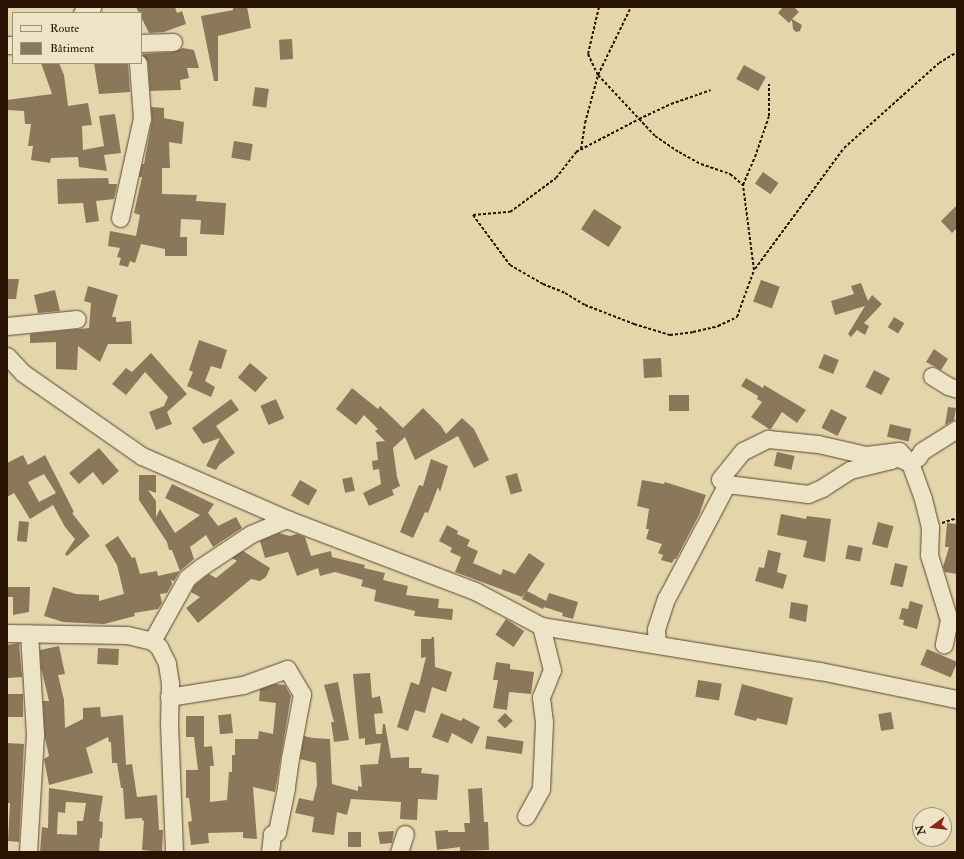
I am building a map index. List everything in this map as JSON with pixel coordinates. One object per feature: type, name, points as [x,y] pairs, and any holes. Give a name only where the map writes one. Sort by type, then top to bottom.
[{"type":"street","points":[[142,42],[173,42]]},
{"type":"street","points":[[120,218],[142,118],[138,64]]},
{"type":"street","points":[[7,326],[77,319]]},
{"type":"street","points":[[7,356],[29,377],[142,456],[289,520],[475,591],[541,626],[820,671],[957,699]]},
{"type":"street","points":[[932,376],[948,386],[957,389]]},
{"type":"street","points":[[910,463],[922,451],[957,429]]},
{"type":"street","points":[[910,463],[896,457],[891,460],[850,470],[822,488],[808,494],[724,484],[720,479],[743,451],[768,439],[818,444],[866,455],[899,451],[910,463],[923,499],[930,527],[929,555],[949,620],[944,644]]},
{"type":"street","points":[[657,644],[656,629],[666,599],[727,484]]},
{"type":"street","points":[[152,641],[187,578],[251,534],[284,520],[289,520]]},
{"type":"street","points":[[526,816],[541,789],[544,722],[541,697],[552,670],[541,626]]},
{"type":"street","points":[[7,633],[127,635],[152,641],[159,647],[167,663],[170,683],[169,724],[174,852]]},
{"type":"street","points":[[28,852],[35,734],[29,633]]},
{"type":"street","points":[[169,697],[243,685],[287,669],[302,694],[286,788],[277,832],[272,834],[270,852]]},
{"type":"street","points":[[399,852],[405,834]]},
{"type":"path","points":[[599,7],[588,54],[598,75],[655,136],[678,152],[701,164],[730,174],[743,185]]},
{"type":"path","points":[[581,149],[585,123],[598,75],[631,7]]},
{"type":"path","points":[[711,90],[671,104],[576,152],[556,178],[510,212],[472,215],[510,265],[544,284],[603,313],[670,335],[693,332],[718,326],[738,317],[754,270],[844,148],[940,63],[957,52]]},
{"type":"path","points":[[754,270],[743,185],[755,157],[769,116],[770,84]]},
{"type":"building","points":[[136,7],[175,7],[177,13],[182,11],[186,24],[164,32],[149,33],[142,19],[142,12],[138,12]]},
{"type":"building","points":[[233,7],[247,7],[251,28],[218,36],[218,81],[214,81],[201,16],[233,10]]},
{"type":"building","points":[[783,7],[794,7],[799,12],[792,19],[802,25],[800,31],[796,32],[793,29],[792,20],[789,23],[778,13]]},
{"type":"building","points":[[292,39],[293,59],[280,60],[279,40]]},
{"type":"building","points":[[183,48],[194,50],[199,68],[187,68],[189,78],[180,80],[181,90],[150,91],[148,62],[142,54],[173,52]]},
{"type":"building","points":[[41,64],[59,64],[64,75],[68,106],[88,103],[92,125],[82,126],[83,150],[104,146],[99,116],[115,114],[121,153],[104,155],[107,171],[79,167],[78,157],[51,158],[50,163],[31,160],[33,146],[28,146],[31,124],[25,124],[24,111],[7,110],[7,100],[52,94]]},
{"type":"building","points":[[94,64],[128,64],[130,92],[99,94]]},
{"type":"building","points":[[744,65],[766,77],[758,91],[736,79]]},
{"type":"building","points":[[255,87],[269,89],[266,108],[252,106]]},
{"type":"building","points":[[151,107],[164,108],[164,118],[184,122],[182,144],[169,142],[170,168],[162,168],[162,194],[197,195],[196,201],[226,203],[224,235],[200,234],[201,220],[181,219],[180,237],[187,237],[187,256],[165,256],[165,249],[141,244],[135,263],[130,261],[128,267],[119,265],[121,258],[117,257],[120,248],[108,246],[110,231],[136,236],[140,215],[134,213],[142,177],[139,177],[142,164],[144,164],[152,120]]},
{"type":"building","points":[[234,141],[253,144],[250,161],[231,158]]},
{"type":"building","points":[[763,172],[779,183],[771,194],[755,183]]},
{"type":"building","points":[[108,178],[109,184],[117,184],[117,186],[114,199],[96,201],[99,221],[86,223],[83,203],[58,204],[57,179]]},
{"type":"building","points":[[957,205],[957,228],[952,233],[941,221]]},
{"type":"building","points":[[594,209],[622,227],[609,247],[581,229]]},
{"type":"building","points":[[7,279],[19,279],[16,299],[7,299]]},
{"type":"building","points":[[761,280],[780,287],[772,308],[753,302]]},
{"type":"building","points":[[861,283],[868,301],[872,295],[882,304],[864,323],[869,326],[865,335],[857,330],[851,337],[848,334],[865,306],[835,315],[831,301],[854,294],[851,286]]},
{"type":"building","points":[[88,286],[118,295],[112,317],[116,317],[116,322],[131,321],[132,344],[108,344],[100,362],[78,346],[77,370],[56,369],[56,342],[30,343],[30,334],[89,328],[91,303],[84,301]]},
{"type":"building","points":[[55,290],[60,311],[38,313],[34,295]]},
{"type":"building","points":[[894,317],[904,323],[898,333],[888,327]]},
{"type":"building","points":[[199,340],[227,350],[221,369],[211,366],[205,381],[215,387],[211,397],[187,386],[193,372],[189,370]]},
{"type":"building","points":[[934,349],[948,359],[941,370],[926,362]]},
{"type":"building","points":[[151,353],[187,394],[167,412],[172,424],[156,430],[149,412],[164,406],[168,397],[145,372],[126,395],[112,384],[126,368],[132,372]]},
{"type":"building","points":[[824,354],[839,360],[833,374],[818,368]]},
{"type":"building","points":[[661,358],[662,377],[644,378],[643,359]]},
{"type":"building","points":[[250,363],[268,378],[255,392],[238,378]]},
{"type":"building","points":[[874,370],[890,378],[881,395],[865,387]]},
{"type":"building","points":[[746,378],[763,388],[764,385],[806,410],[797,423],[782,412],[771,429],[769,429],[751,417],[762,402],[757,399],[758,396],[741,386]]},
{"type":"building","points":[[352,388],[378,409],[380,406],[403,428],[423,408],[441,426],[446,434],[462,418],[474,429],[489,460],[474,468],[458,436],[415,460],[405,437],[393,448],[397,477],[400,486],[392,490],[394,495],[369,506],[363,493],[381,484],[379,469],[373,470],[372,461],[378,460],[376,442],[385,441],[375,431],[378,429],[364,415],[356,425],[336,409]]},
{"type":"building","points":[[669,395],[689,395],[689,411],[669,411]]},
{"type":"building","points":[[231,399],[239,410],[216,426],[235,453],[219,465],[216,470],[206,466],[220,438],[203,444],[192,428]]},
{"type":"building","points":[[276,399],[284,418],[269,425],[260,406]]},
{"type":"building","points":[[948,407],[956,408],[954,420],[945,425]]},
{"type":"building","points":[[831,409],[847,417],[838,436],[821,428]]},
{"type":"building","points":[[890,424],[911,429],[909,442],[887,437]]},
{"type":"building","points":[[99,448],[119,471],[103,485],[93,472],[79,484],[69,473]]},
{"type":"building","points":[[777,452],[795,456],[791,470],[774,466]]},
{"type":"building","points":[[23,455],[28,465],[45,455],[74,512],[72,513],[90,536],[67,556],[65,554],[75,539],[65,527],[53,505],[30,519],[14,493],[7,497],[7,463]],"holes":[[[44,474],[56,493],[39,502],[28,482]]]},
{"type":"building","points":[[431,459],[448,466],[440,492],[438,487],[428,513],[425,512],[413,538],[400,532],[419,485],[423,486]]},
{"type":"building","points":[[517,473],[522,491],[511,495],[505,476]]},
{"type":"building","points":[[139,475],[156,475],[156,493],[148,490],[156,501],[156,517],[160,509],[175,533],[200,515],[165,498],[172,484],[214,504],[208,513],[218,526],[236,517],[242,528],[213,547],[206,535],[190,547],[194,559],[180,571],[172,550],[169,550],[167,542],[139,500]]},
{"type":"building","points":[[352,477],[355,491],[345,493],[342,479]]},
{"type":"building","points":[[300,480],[317,490],[308,506],[291,496]]},
{"type":"building","points":[[642,480],[664,484],[665,482],[706,495],[699,515],[676,559],[674,559],[672,563],[661,560],[663,555],[658,553],[662,544],[646,539],[649,529],[646,529],[649,509],[637,506]]},
{"type":"building","points":[[781,514],[806,519],[807,516],[831,519],[825,562],[803,557],[807,541],[777,535]]},
{"type":"building","points":[[19,521],[29,522],[27,542],[17,541]]},
{"type":"building","points":[[878,522],[893,526],[888,548],[872,544]]},
{"type":"building","points":[[947,523],[957,524],[957,574],[945,572],[943,567],[949,547],[945,547]]},
{"type":"building","points":[[447,525],[458,531],[457,534],[470,540],[467,546],[478,551],[473,563],[501,575],[503,569],[515,574],[529,553],[545,564],[527,591],[546,601],[549,593],[578,602],[573,619],[562,616],[563,613],[544,607],[543,609],[522,599],[526,591],[522,597],[455,572],[461,557],[450,552],[452,548],[439,541]]},
{"type":"building","points":[[279,533],[290,536],[297,534],[305,537],[311,556],[331,551],[332,557],[365,565],[364,568],[385,573],[383,580],[408,586],[406,595],[439,599],[438,608],[453,609],[452,620],[414,616],[415,611],[374,601],[376,590],[361,586],[363,580],[335,572],[320,576],[318,568],[297,576],[288,552],[265,558],[260,541]]},
{"type":"building","points":[[118,536],[132,558],[135,557],[140,574],[157,571],[158,576],[180,571],[174,581],[171,580],[172,584],[167,593],[160,594],[162,603],[158,609],[134,613],[135,616],[104,624],[63,622],[44,616],[53,587],[76,594],[99,595],[99,601],[124,594],[117,565],[105,545]]},
{"type":"building","points":[[848,545],[863,548],[860,562],[845,559]]},
{"type":"building","points":[[768,550],[781,553],[777,572],[787,575],[783,589],[755,581],[759,567],[764,568]]},
{"type":"building","points":[[243,551],[270,568],[266,577],[260,581],[251,579],[198,623],[186,608],[200,597],[191,592],[195,585],[209,574],[216,578],[237,561],[232,558]]},
{"type":"building","points":[[895,563],[908,566],[903,587],[890,584]]},
{"type":"building","points":[[7,587],[30,587],[29,612],[13,615],[13,597],[7,597]]},
{"type":"building","points":[[910,601],[923,605],[917,629],[903,625],[904,620],[899,619],[902,608],[908,609]]},
{"type":"building","points":[[791,602],[808,605],[806,622],[789,618]]},
{"type":"building","points":[[506,619],[524,631],[514,647],[495,635]]},
{"type":"building","points":[[434,637],[435,667],[452,672],[446,692],[432,687],[425,713],[415,710],[408,731],[397,727],[411,682],[419,685],[426,657],[421,658],[421,639],[431,639]]},
{"type":"building","points":[[19,643],[22,677],[8,678],[7,645]]},
{"type":"building","points":[[59,646],[65,674],[58,675],[64,700],[65,728],[83,719],[83,708],[100,707],[101,717],[123,715],[126,765],[132,764],[137,797],[157,795],[159,830],[163,830],[162,852],[142,850],[144,820],[142,821],[142,818],[125,819],[123,788],[121,788],[117,763],[112,763],[111,742],[109,742],[108,737],[86,748],[93,773],[49,785],[44,759],[49,756],[45,738],[43,701],[49,701],[41,668],[40,650]]},
{"type":"building","points":[[98,648],[119,649],[118,665],[97,664]]},
{"type":"building","points":[[927,649],[957,662],[951,678],[920,665]]},
{"type":"building","points":[[496,662],[510,664],[510,669],[534,672],[531,694],[509,692],[507,710],[493,708],[498,680],[493,680]]},
{"type":"building","points":[[370,673],[372,698],[380,696],[383,713],[374,714],[376,734],[382,734],[383,724],[385,724],[391,758],[409,757],[409,768],[422,768],[421,773],[439,775],[437,800],[418,799],[417,820],[400,819],[401,802],[351,799],[347,815],[337,812],[334,835],[312,832],[314,817],[295,813],[299,798],[313,801],[317,785],[316,763],[300,759],[304,736],[330,739],[332,784],[358,791],[358,786],[362,787],[360,765],[378,764],[381,743],[365,745],[365,738],[359,739],[353,674]]},
{"type":"building","points":[[698,680],[722,684],[719,701],[695,697]]},
{"type":"building","points":[[338,682],[349,740],[334,742],[331,722],[334,722],[324,685]]},
{"type":"building","points":[[275,684],[285,685],[291,696],[275,792],[253,787],[257,839],[243,838],[243,832],[208,833],[209,843],[191,845],[188,822],[192,821],[189,798],[186,798],[186,770],[198,770],[194,737],[186,737],[186,716],[204,716],[204,747],[212,746],[214,766],[210,766],[210,802],[227,800],[229,772],[232,772],[232,755],[235,755],[235,739],[258,739],[259,731],[273,734],[276,703],[259,701],[260,689]]},
{"type":"building","points":[[742,684],[793,698],[787,725],[757,718],[756,721],[734,715]]},
{"type":"building","points":[[8,694],[23,694],[23,717],[8,717]]},
{"type":"building","points":[[891,712],[894,729],[881,731],[878,714]]},
{"type":"building","points":[[441,713],[461,721],[463,718],[480,727],[472,744],[452,733],[448,743],[432,737]]},
{"type":"building","points":[[505,713],[513,721],[505,729],[497,721]]},
{"type":"building","points":[[231,714],[233,733],[220,734],[218,715]]},
{"type":"building","points":[[487,736],[524,741],[522,754],[485,749]]},
{"type":"building","points":[[7,743],[24,744],[19,842],[8,841],[10,803],[7,803]]},
{"type":"building","points":[[49,788],[103,796],[99,821],[103,822],[99,852],[40,852],[42,827],[48,828]],"holes":[[[66,802],[86,803],[83,821],[77,821],[77,835],[57,834],[58,812],[65,813]]]},
{"type":"building","points":[[482,788],[484,822],[488,822],[489,850],[460,851],[460,847],[437,850],[435,831],[448,830],[448,832],[465,832],[464,823],[470,823],[468,789]]},
{"type":"building","points":[[394,831],[392,843],[380,844],[378,832]]},
{"type":"building","points":[[348,832],[361,832],[361,847],[348,847]]}]
